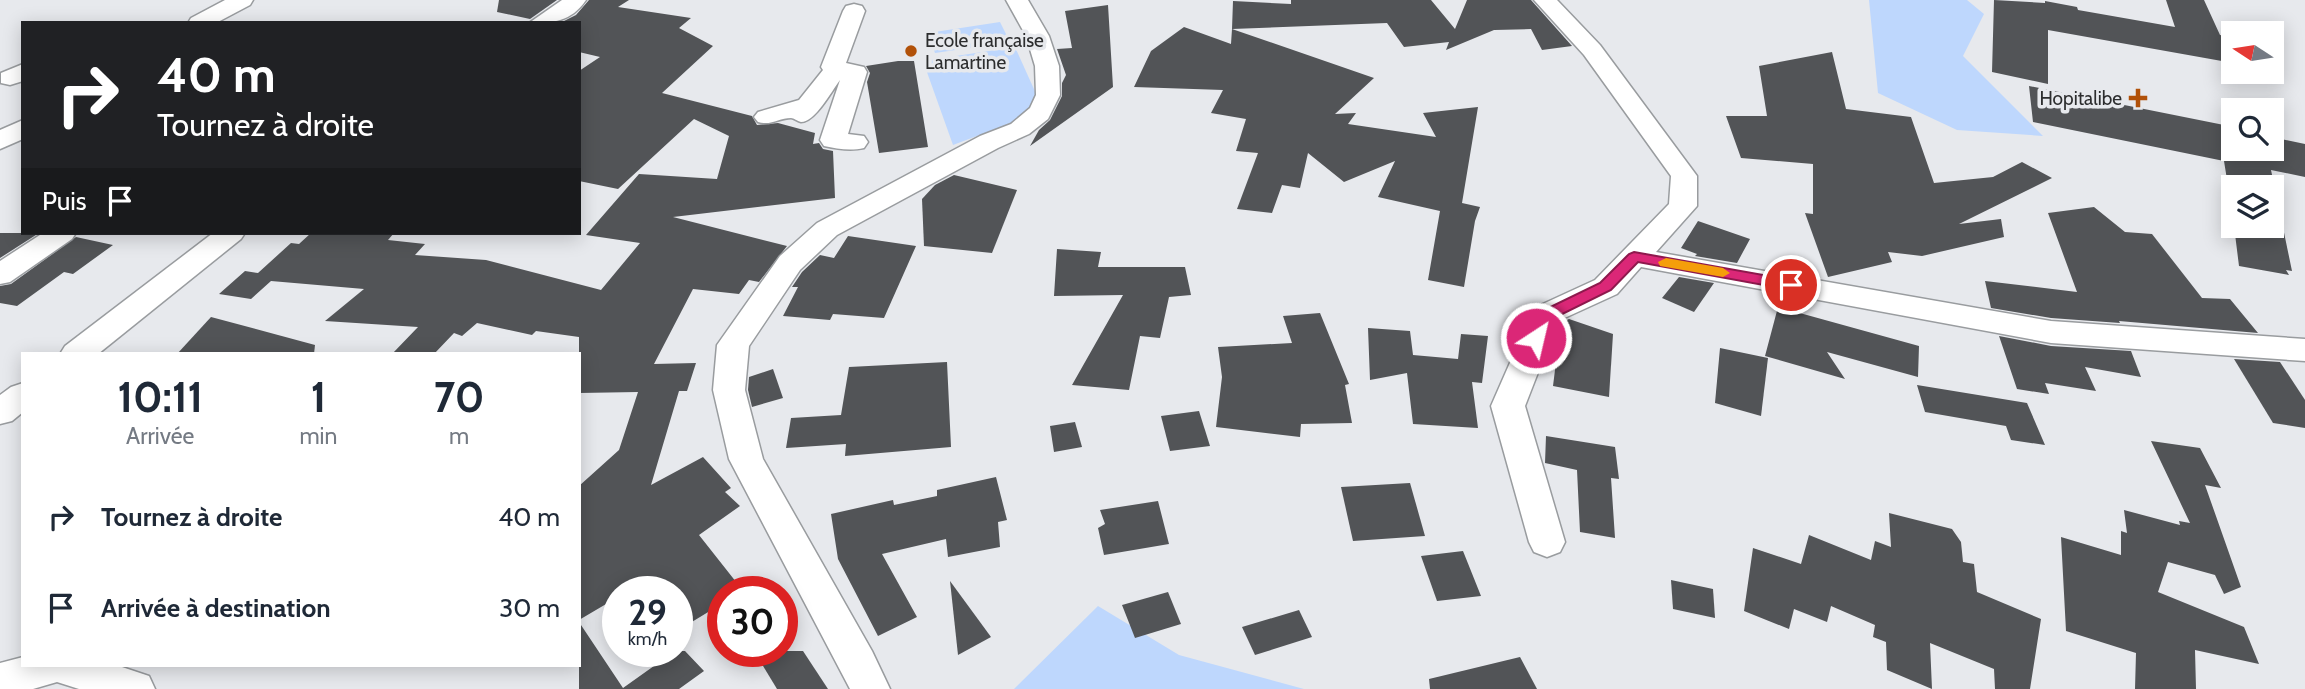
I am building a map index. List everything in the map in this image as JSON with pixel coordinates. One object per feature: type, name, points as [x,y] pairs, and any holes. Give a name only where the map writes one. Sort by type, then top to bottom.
[{"type":"street","points":[[203,21],[242,0]]},
{"type":"street","points":[[544,21],[561,12],[575,0]]},
{"type":"street","points":[[870,689],[746,459],[729,390],[733,345],[790,263],[827,229],[989,142],[1016,132],[1044,108],[1049,89],[1038,33],[1017,0]]},
{"type":"street","points":[[1545,0],[1592,50],[1684,176],[1683,206],[1606,287],[1545,316],[1508,406],[1547,542]]},
{"type":"street","points":[[854,10],[833,67],[855,72],[855,78],[833,140],[855,142]]},
{"type":"street","points":[[766,117],[806,109],[837,68]]},
{"type":"street","points":[[0,141],[21,129]]},
{"type":"street","points":[[0,275],[59,235]]},
{"type":"street","points":[[79,352],[228,235]]},
{"type":"street","points":[[1634,257],[2051,332],[2305,350]]},
{"type":"street","points":[[0,412],[21,396]]},
{"type":"street","points":[[0,681],[50,667]]},
{"type":"street","points":[[64,667],[135,689]]},
{"type":"shaded area","points":[[1869,0],[1967,0],[1984,14],[1963,56],[2043,136],[1957,130],[1878,93]]},
{"type":"shaded area","points":[[1000,22],[1010,42],[935,53],[928,33]]},
{"type":"shaded area","points":[[1015,47],[1038,98],[1019,120],[953,145],[923,61]]},
{"type":"shaded area","points":[[1098,606],[1179,655],[1304,689],[1014,689]]},
{"type":"building","points":[[499,0],[557,0],[530,19],[497,12]]},
{"type":"building","points":[[589,0],[629,0],[618,7],[691,18],[679,28],[713,46],[662,93],[752,116],[757,125],[778,123],[815,133],[813,144],[819,143],[823,149],[833,151],[835,198],[673,217],[787,246],[759,282],[749,280],[739,294],[693,289],[654,364],[696,363],[687,391],[679,391],[651,485],[703,457],[731,488],[725,492],[740,506],[699,535],[731,576],[707,576],[707,613],[693,621],[693,576],[602,576],[602,606],[581,619],[581,484],[619,450],[638,392],[581,393],[579,337],[536,331],[532,335],[477,323],[462,336],[454,333],[436,352],[394,352],[418,327],[325,321],[364,289],[271,281],[251,299],[219,294],[245,271],[258,273],[291,243],[299,244],[309,235],[392,235],[388,240],[425,244],[415,255],[486,260],[601,290],[640,243],[586,235],[639,174],[717,179],[729,136],[694,119],[618,189],[581,181],[581,70],[600,57],[581,52],[581,21],[564,21],[576,15]]},
{"type":"building","points":[[1291,0],[1431,0],[1455,29],[1467,0],[1531,0],[1572,46],[1542,50],[1531,29],[1494,30],[1446,50],[1449,42],[1404,47],[1387,23],[1232,29],[1233,1],[1291,4]]},
{"type":"building","points":[[1994,0],[2045,1],[2077,7],[2078,10],[2175,27],[2166,0],[2204,0],[2221,35],[2221,61],[2048,30],[2048,84],[1992,72]]},
{"type":"building","points":[[1108,5],[1113,87],[1030,146],[1039,130],[1050,120],[1062,96],[1062,83],[1066,75],[1057,49],[1072,48],[1065,11]]},
{"type":"building","points":[[1184,27],[1231,44],[1232,29],[1374,78],[1335,114],[1356,113],[1348,124],[1436,137],[1423,113],[1478,107],[1462,203],[1480,207],[1475,221],[1464,287],[1428,280],[1440,211],[1378,197],[1395,161],[1344,182],[1308,153],[1300,188],[1282,185],[1272,213],[1237,209],[1258,153],[1236,151],[1246,119],[1211,113],[1223,90],[1134,87],[1151,51]]},
{"type":"building","points":[[1832,52],[1846,109],[1911,117],[1934,183],[1993,177],[2022,162],[2052,178],[1959,224],[2001,219],[2004,237],[1922,256],[1888,252],[1892,262],[1828,277],[1805,213],[1813,214],[1813,164],[1741,158],[1726,116],[1767,116],[1759,66]]},
{"type":"building","points":[[914,61],[928,147],[879,153],[867,82],[870,73],[866,66]]},
{"type":"building","points":[[2029,86],[2221,124],[2221,160],[2033,122]]},
{"type":"building","points":[[2284,140],[2305,144],[2305,177],[2271,170],[2272,175],[2226,175],[2224,161],[2284,161]]},
{"type":"building","points":[[954,175],[1017,190],[992,253],[924,246],[922,199],[935,185]]},
{"type":"building","points":[[2094,207],[2125,232],[2152,234],[2202,298],[2230,299],[2258,333],[2051,318],[1991,308],[1985,281],[2077,292],[2048,213]]},
{"type":"building","points":[[1698,221],[1750,239],[1737,263],[1695,256],[1697,254],[1681,248]]},
{"type":"building","points":[[0,233],[36,235],[0,258]]},
{"type":"building","points":[[2284,233],[2292,271],[2286,270],[2289,275],[2239,266],[2236,238],[2284,238]]},
{"type":"building","points":[[848,236],[916,246],[884,318],[833,314],[830,320],[783,316],[798,287],[792,287],[802,272],[820,255],[834,258]]},
{"type":"building","points":[[76,237],[113,245],[73,274],[64,272],[17,306],[0,303],[0,286],[11,284]]},
{"type":"building","points":[[1057,249],[1101,252],[1098,267],[1185,267],[1191,295],[1169,297],[1160,338],[1140,336],[1129,390],[1072,385],[1123,295],[1054,296]]},
{"type":"building","points":[[1679,277],[1714,283],[1694,312],[1662,298]]},
{"type":"building","points":[[1778,307],[1919,346],[1918,377],[1827,352],[1845,379],[1765,356]]},
{"type":"building","points":[[1320,313],[1349,384],[1345,385],[1352,423],[1301,424],[1300,437],[1216,427],[1222,377],[1218,347],[1292,343],[1283,316]]},
{"type":"building","points":[[211,317],[315,345],[314,352],[179,352]]},
{"type":"building","points":[[1569,319],[1613,334],[1609,397],[1553,386],[1560,329]]},
{"type":"building","points":[[1368,328],[1410,331],[1413,355],[1458,359],[1461,334],[1488,336],[1482,383],[1472,382],[1478,428],[1413,424],[1407,373],[1370,380]]},
{"type":"building","points":[[1999,336],[2051,346],[2131,351],[2141,377],[2085,367],[2096,391],[2045,383],[2049,394],[2017,389]]},
{"type":"building","points":[[1720,348],[1768,358],[1761,416],[1715,403]]},
{"type":"building","points":[[2234,359],[2280,362],[2305,400],[2305,428],[2273,423]]},
{"type":"building","points":[[947,362],[951,447],[845,456],[846,444],[786,448],[791,418],[841,415],[849,367]]},
{"type":"building","points":[[773,369],[783,398],[752,407],[748,390],[749,377]]},
{"type":"building","points":[[1917,385],[2027,403],[2045,445],[2011,440],[2006,426],[1925,412]]},
{"type":"building","points":[[1199,411],[1210,446],[1170,451],[1161,416]]},
{"type":"building","points":[[1075,422],[1082,447],[1054,452],[1050,426]]},
{"type":"building","points":[[1546,436],[1615,447],[1619,479],[1611,478],[1615,538],[1580,532],[1577,470],[1545,463]]},
{"type":"building","points":[[2151,441],[2200,448],[2221,488],[2205,485],[2241,587],[2224,594],[2215,575],[2168,562],[2158,592],[2244,627],[2259,664],[2195,650],[2196,689],[2135,689],[2136,653],[2066,631],[2061,537],[2121,555],[2121,531],[2127,533],[2124,510],[2180,525],[2179,521],[2190,523]]},
{"type":"building","points":[[996,477],[1007,520],[998,522],[1000,547],[948,557],[946,539],[882,554],[917,617],[878,636],[838,559],[831,514],[893,500],[894,505],[937,496],[937,490]]},
{"type":"building","points":[[1410,483],[1425,536],[1353,541],[1341,487]]},
{"type":"building","points":[[1158,501],[1169,544],[1104,555],[1098,528],[1105,524],[1100,510]]},
{"type":"building","points":[[1889,513],[1952,529],[1961,542],[1963,562],[1974,564],[1977,592],[2041,619],[2030,689],[1995,689],[1994,669],[1930,643],[1932,689],[1887,670],[1886,642],[1873,637],[1875,625],[1831,606],[1827,622],[1794,609],[1789,629],[1744,611],[1753,548],[1801,564],[1809,535],[1871,560],[1875,541],[1891,547]]},
{"type":"building","points":[[1463,551],[1481,596],[1437,601],[1421,556]]},
{"type":"building","points":[[1671,580],[1713,589],[1715,618],[1673,609]]},
{"type":"building","points":[[950,581],[991,637],[958,655]]},
{"type":"building","points":[[1168,592],[1181,624],[1135,638],[1122,605]]},
{"type":"building","points":[[1299,610],[1312,637],[1255,655],[1242,627]]},
{"type":"building","points":[[581,625],[602,656],[602,667],[609,667],[623,688],[653,667],[693,667],[693,659],[704,671],[679,689],[579,689]]},
{"type":"building","points":[[798,651],[803,651],[828,689],[777,689],[764,667],[798,667]]},
{"type":"building","points":[[1520,657],[1537,689],[1430,689],[1429,679]]},
{"type":"slow traffic","points":[[1666,262],[1723,273]]},
{"type":"place","name":"Ecole française Lamartine","points":[[911,51]]},
{"type":"place","name":"Hopitalibe","points":[[2138,98]]},
{"type":"route","points":[[1536,338],[1545,316],[1606,287],[1634,257],[1791,285]]}]
